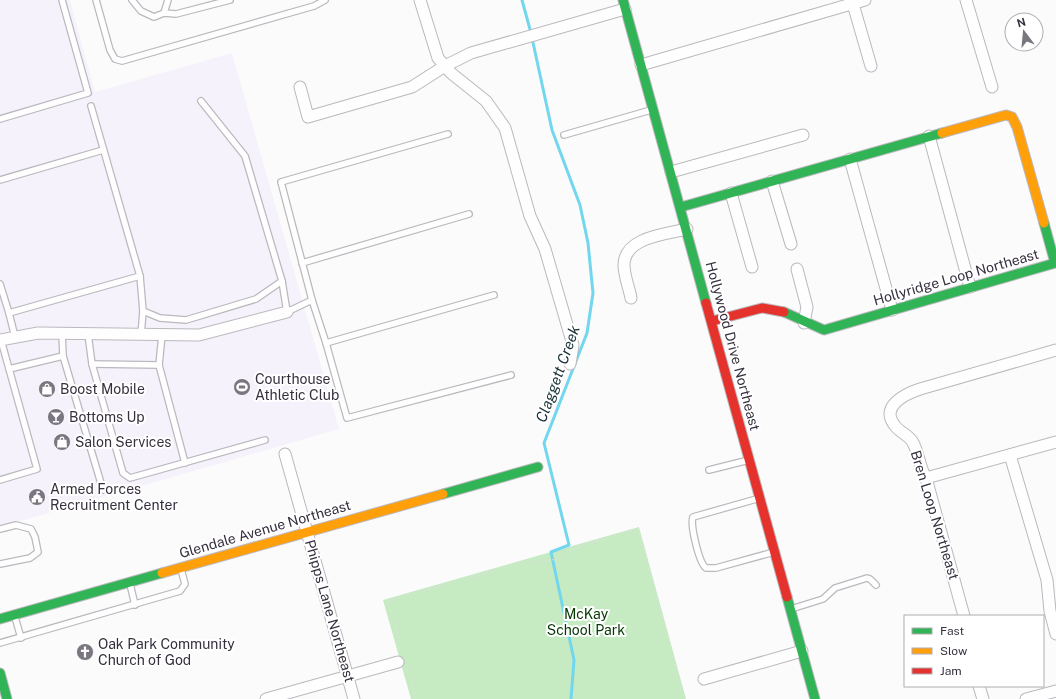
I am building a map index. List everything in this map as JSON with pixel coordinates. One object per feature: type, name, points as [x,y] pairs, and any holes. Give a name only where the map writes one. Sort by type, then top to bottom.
[{"type":"street","points":[[420,0],[436,54],[445,66],[460,81],[486,101],[505,128],[530,216],[545,249],[573,345],[570,364]]},
{"type":"street","points":[[641,65],[865,0]]},
{"type":"street","points":[[966,0],[992,87]]},
{"type":"street","points":[[300,87],[308,117],[412,87],[445,66],[472,53],[539,34],[624,4]]},
{"type":"street","name":"Hollywood Drive Northeast","points":[[624,4],[815,699]]},
{"type":"street","points":[[853,4],[871,66]]},
{"type":"street","name":"Hollyridge Loop Northeast","points":[[681,207],[1000,116],[1012,117],[1017,127],[1054,263],[824,330],[804,323],[778,310],[764,308],[712,322]]},
{"type":"street","points":[[671,172],[803,135]]},
{"type":"street","points":[[929,136],[970,287]]},
{"type":"street","points":[[850,159],[892,310]]},
{"type":"street","points":[[772,181],[791,244]]},
{"type":"street","points":[[731,192],[752,267]]},
{"type":"street","points":[[631,298],[624,264],[627,252],[642,241],[687,229]]},
{"type":"street","points":[[797,269],[807,307],[804,323]]},
{"type":"street","points":[[0,340],[38,333],[191,336],[211,333],[287,312]]},
{"type":"street","name":"Bren Loop Northeast","points":[[964,615],[926,478],[922,471],[912,441],[892,422],[891,410],[897,399],[920,389],[1056,350]]},
{"type":"street","points":[[926,478],[1056,442]]},
{"type":"street","name":"Phipps Lane Northeast","points":[[285,454],[354,699]]},
{"type":"street","points":[[1010,455],[1052,586],[1050,611],[1056,634]]},
{"type":"street","name":"Glendale Avenue Northeast","points":[[0,619],[538,466]]},
{"type":"street","points":[[704,679],[802,651]]},
{"type":"street","points":[[266,699],[402,659]]},
{"type":"street","points":[[0,673],[7,699]]},
{"type":"street","points":[[979,687],[983,699]]},
{"type":"street","points":[[1026,699],[1056,691]]},
{"type":"lane","points":[[0,119],[88,93],[62,0]]},
{"type":"lane","points":[[96,0],[110,50],[115,59],[122,61],[314,6],[325,0]]},
{"type":"lane","points":[[132,0],[140,11],[154,17],[164,13],[176,14],[230,0]]},
{"type":"lane","points":[[164,13],[168,0]]},
{"type":"lane","points":[[201,101],[246,156],[282,281],[287,312],[312,300]]},
{"type":"lane","points":[[90,106],[140,276],[143,311],[141,335]]},
{"type":"lane","points":[[564,135],[654,109]]},
{"type":"lane","points":[[448,134],[281,182],[302,263],[347,418],[511,375]]},
{"type":"lane","points":[[0,180],[103,150]]},
{"type":"lane","points":[[302,263],[469,214]]},
{"type":"lane","points":[[8,313],[140,276]]},
{"type":"lane","points":[[143,311],[160,318],[186,320],[256,299],[282,281]]},
{"type":"lane","points":[[0,284],[15,337]]},
{"type":"lane","points":[[326,344],[494,295]]},
{"type":"lane","points":[[62,333],[63,356],[103,490]]},
{"type":"lane","points":[[88,334],[92,364],[123,473],[130,478],[265,440]]},
{"type":"lane","points":[[162,335],[159,365],[185,462]]},
{"type":"lane","points":[[0,340],[37,469],[0,480]]},
{"type":"lane","points":[[9,369],[63,356]]},
{"type":"lane","points":[[92,364],[159,365]]},
{"type":"lane","points":[[709,470],[749,460]]},
{"type":"lane","points":[[760,498],[693,518],[691,522],[696,544],[701,560],[706,568],[716,568],[774,552]]},
{"type":"lane","points":[[0,529],[16,525],[27,527],[33,533],[38,552],[33,557],[0,564]]},
{"type":"lane","points":[[0,644],[180,591],[185,584],[181,568]]},
{"type":"lane","points":[[790,609],[824,599],[835,588],[866,578],[870,579],[876,585]]},
{"type":"lane","points":[[129,582],[135,604]]},
{"type":"lane","points":[[14,615],[21,638]]},
{"type":"path","points":[[416,699],[402,659],[388,601],[517,564],[558,559],[576,547],[638,529],[684,699]]},
{"type":"shaded area","points":[[0,0],[70,0],[95,92],[232,53],[339,429],[0,527]]},
{"type":"green space","name":"McKay School Park","points":[[639,527],[686,699],[411,699],[383,600]]},
{"type":"waterway","name":"Claggett Creek","points":[[522,0],[531,33]]},
{"type":"waterway","name":"Claggett Creek","points":[[532,38],[552,130],[580,205],[588,243],[593,293],[587,333],[544,443],[569,545],[551,552],[574,660],[571,699]]},
{"type":"traffic: fast","points":[[623,0],[706,303]]},
{"type":"traffic: fast","points":[[681,207],[942,133]]},
{"type":"traffic: fast","points":[[784,312],[824,330],[1055,263],[1044,223]]},
{"type":"traffic: fast","points":[[443,494],[538,467]]},
{"type":"traffic: fast","points":[[0,619],[162,573]]},
{"type":"traffic: fast","points":[[787,597],[815,699]]},
{"type":"traffic: fast","points":[[0,673],[7,699]]},
{"type":"traffic: slow","points":[[942,133],[1006,115],[1012,117],[1017,127],[1044,223]]},
{"type":"traffic: slow","points":[[162,573],[443,494]]},
{"type":"traffic: jam","points":[[706,303],[787,597]]},
{"type":"traffic: jam","points":[[712,321],[762,308],[784,312]]},
{"type":"place","name":"Courthouse Athletic Club","points":[[242,387]]},
{"type":"place","name":"Boost Mobile","points":[[47,389]]},
{"type":"place","name":"Bottoms Up","points":[[56,417]]},
{"type":"place","name":"Salon Services","points":[[62,442]]},
{"type":"place","name":"Armed Forces Recruitment Center","points":[[37,497]]},
{"type":"place","name":"Oak Park Community Church of God","points":[[85,652]]}]
